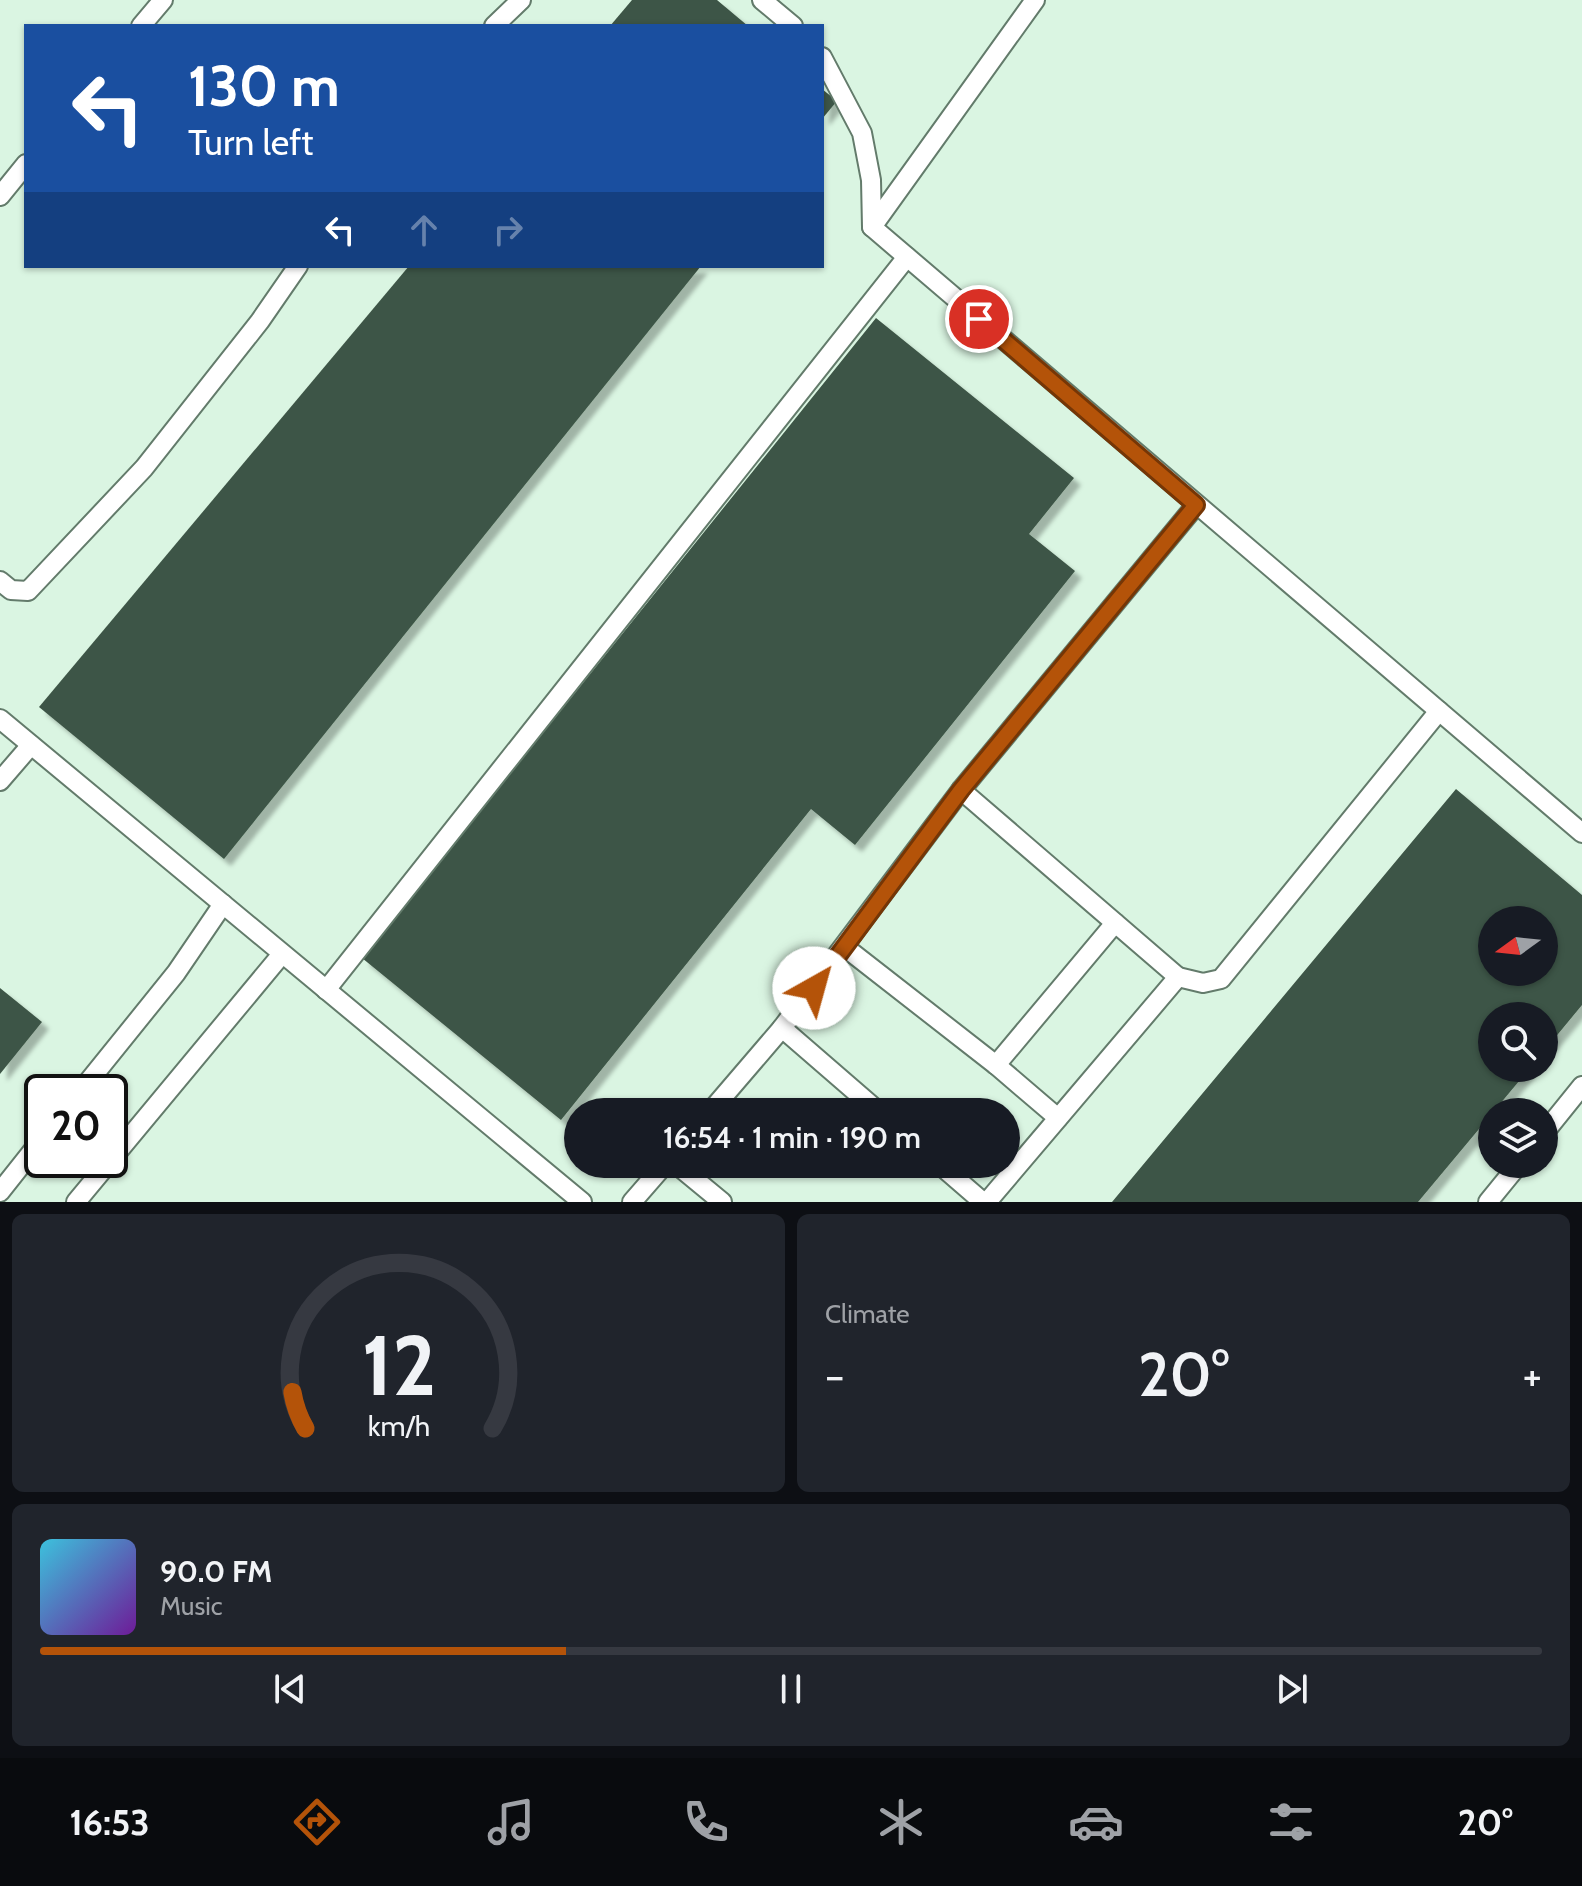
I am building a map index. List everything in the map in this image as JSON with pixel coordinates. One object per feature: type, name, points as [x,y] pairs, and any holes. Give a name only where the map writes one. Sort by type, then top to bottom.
[{"type":"lane","points":[[143,24],[163,0]]},
{"type":"lane","points":[[496,24],[521,0]]},
{"type":"lane","points":[[762,0],[791,24]]},
{"type":"lane","points":[[872,227],[1035,0]]},
{"type":"lane","points":[[824,61],[862,133],[871,180],[872,227],[1582,833]]},
{"type":"lane","points":[[0,196],[24,166]]},
{"type":"lane","points":[[326,990],[907,257]]},
{"type":"lane","points":[[0,581],[11,590],[28,591],[144,468],[260,321],[297,268]]},
{"type":"lane","points":[[722,1098],[846,948],[961,790],[1196,505]]},
{"type":"lane","points":[[961,790],[1178,977],[1203,983],[1221,979],[1439,711]]},
{"type":"lane","points":[[0,719],[582,1202]]},
{"type":"lane","points":[[0,781],[31,745]]},
{"type":"lane","points":[[95,1074],[176,973],[223,904]]},
{"type":"lane","points":[[996,1065],[1115,923]]},
{"type":"lane","points":[[846,948],[996,1065],[1058,1118]]},
{"type":"lane","points":[[76,1202],[282,954]]},
{"type":"lane","points":[[956,1178],[985,1202],[1178,977]]},
{"type":"lane","points":[[782,1028],[863,1098]]},
{"type":"lane","points":[[1558,1116],[1582,1086]]},
{"type":"lane","points":[[0,1192],[24,1162]]},
{"type":"lane","points":[[632,1202],[653,1178]]},
{"type":"lane","points":[[693,1178],[722,1202]]},
{"type":"lane","points":[[1488,1202],[1508,1178]]},
{"type":"building","points":[[632,0],[717,0],[746,24],[612,24]]},
{"type":"building","points":[[824,91],[837,101],[824,117]]},
{"type":"building","points":[[407,268],[699,268],[224,859],[39,707]]},
{"type":"building","points":[[876,318],[1074,478],[1029,534],[1075,571],[855,845],[811,809],[579,1098],[564,1098],[564,1116],[561,1120],[362,958]]},
{"type":"building","points":[[1456,789],[1582,895],[1582,1005],[1558,1034],[1558,1002],[1478,1002],[1478,1082],[1518,1082],[1505,1098],[1478,1098],[1478,1130],[1418,1202],[1112,1202]]},
{"type":"building","points":[[0,988],[42,1022],[0,1074]]},
{"type":"route","points":[[814,988],[961,790],[1196,505],[979,319]]}]
